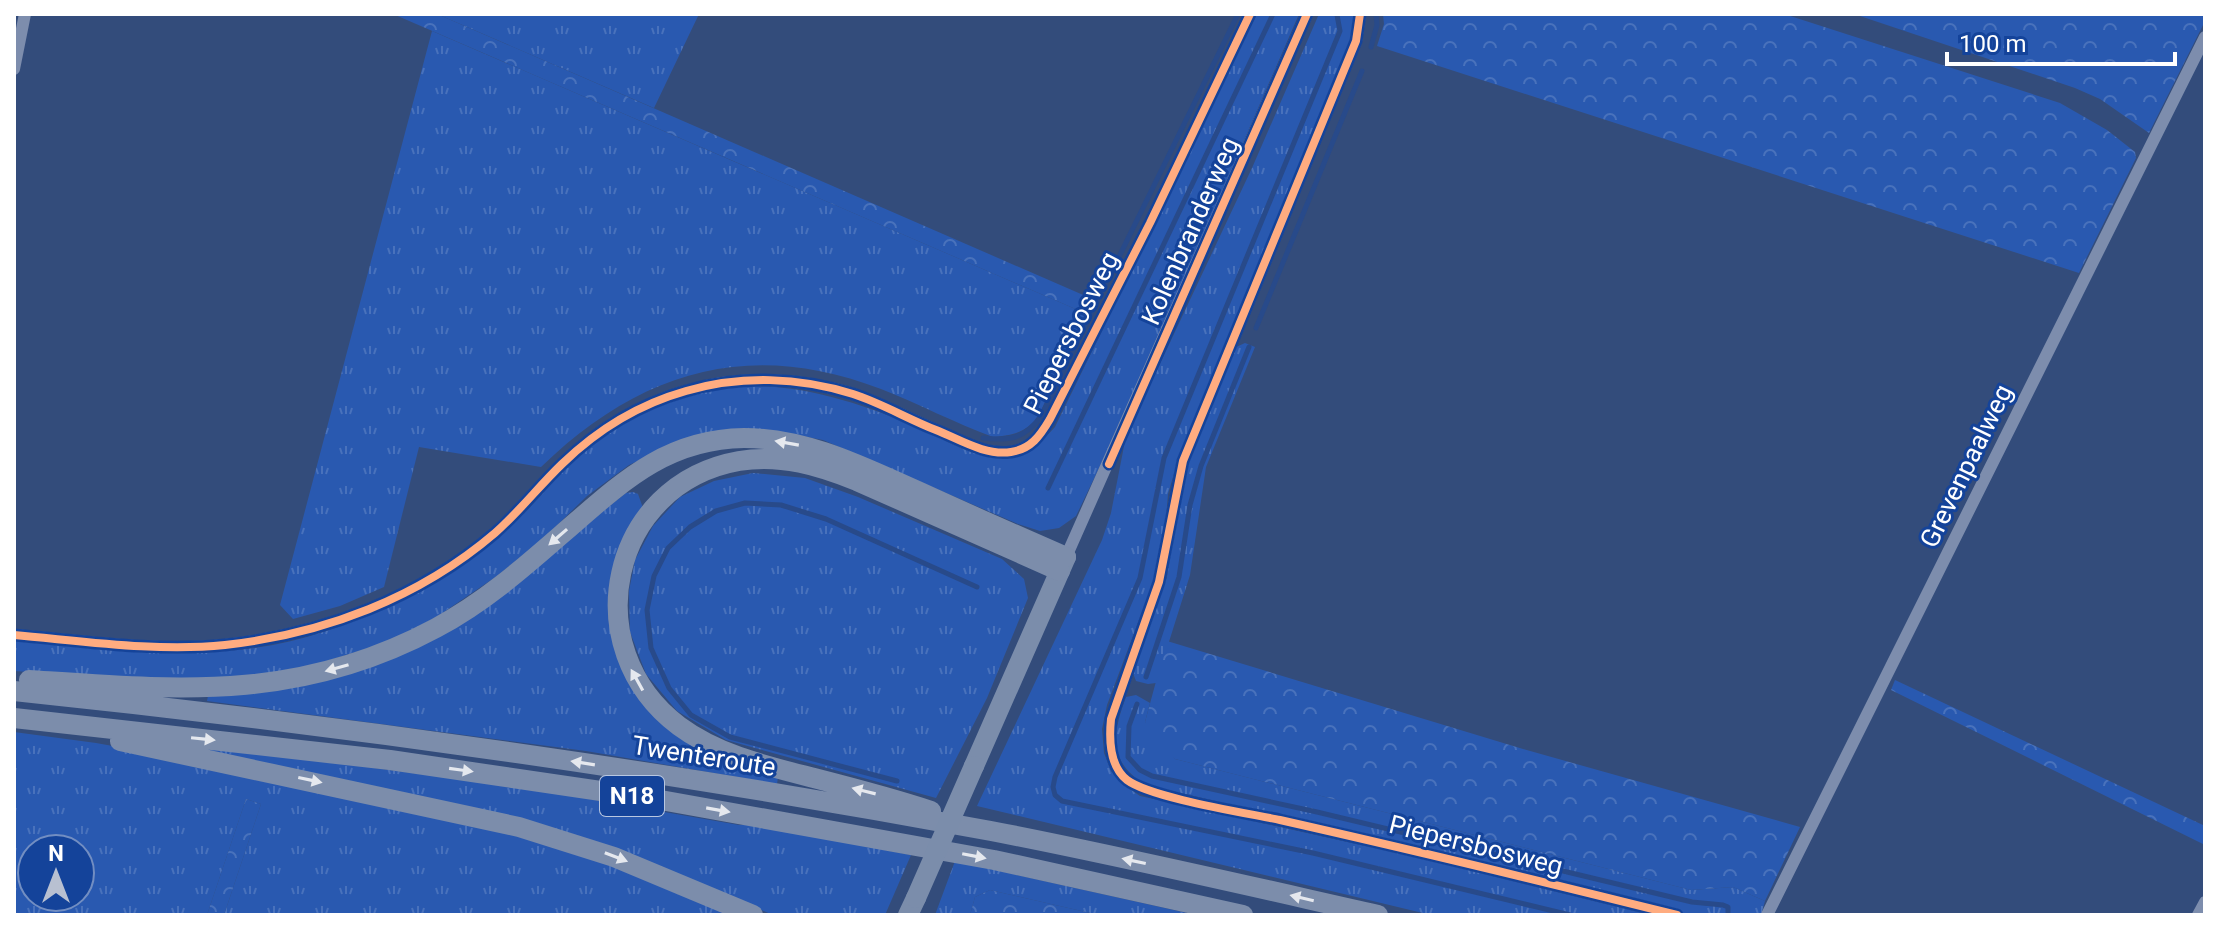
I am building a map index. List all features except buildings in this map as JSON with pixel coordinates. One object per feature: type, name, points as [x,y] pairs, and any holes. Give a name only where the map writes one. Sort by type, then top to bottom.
[{"type":"highway","points":[[14,679],[133,687],[228,688],[296,678],[375,656],[435,628],[488,596],[614,487],[642,468],[671,453],[719,440],[768,439],[822,451],[1063,564]]},
{"type":"highway","name":"N18","points":[[991,832],[900,800],[753,762],[699,739],[679,726],[645,695],[628,663],[617,620],[621,571],[636,533],[648,515],[679,485],[719,466],[762,459],[784,460],[832,471],[1063,564]]},
{"type":"highway","name":"Twenteroute","points":[[14,691],[525,754],[991,832],[1378,915]]},
{"type":"highway","name":"N18","points":[[14,718],[519,827],[614,857],[753,915]]},
{"type":"highway","name":"Twenteroute","points":[[14,718],[390,760],[655,799],[994,860],[1243,915]]},
{"type":"main road","name":"Kolenbranderweg","points":[[912,906],[1063,564]]},
{"type":"street","points":[[14,69],[25,14]]},
{"type":"street","name":"Piepersbosweg","points":[[14,635],[158,646],[224,645],[294,633],[341,620],[385,604],[467,556],[520,509],[563,463],[618,420],[647,405],[717,383],[748,380],[813,384],[854,395],[980,448],[1009,453],[1023,449],[1037,440],[1050,419],[1150,223],[1250,14]]},
{"type":"street","name":"Kolenbranderweg","points":[[1063,564],[1307,14]]},
{"type":"street","name":"Piepersbosweg","points":[[1360,14],[1356,41],[1183,461],[1159,582],[1111,719],[1109,739],[1114,763],[1127,780],[1170,796],[1430,854],[1677,915]]},
{"type":"street","name":"Grevenpaalweg","points":[[1767,915],[2205,37]]},
{"type":"street","points":[[2198,915],[2205,902]]},
{"type":"green space","points":[[393,14],[437,14],[1097,301],[1087,314]]},
{"type":"green space","points":[[437,14],[699,14],[654,108]]},
{"type":"green space","points":[[1257,14],[1299,14],[1126,412],[1076,516],[1059,528],[1040,531],[1018,524],[823,440],[770,430],[729,431],[672,445],[629,465],[587,496],[544,538],[497,576],[438,616],[392,641],[281,675],[195,683],[14,671],[14,641],[225,651],[305,638],[379,610],[414,592],[481,548],[520,517],[576,457],[606,434],[655,407],[691,395],[750,386],[779,387],[864,407],[979,454],[1008,455],[1025,451],[1055,427]]},
{"type":"green space","points":[[1319,14],[1354,14],[1350,43],[1178,460],[1168,494],[1165,529],[1155,577],[1107,705],[1102,729],[1104,753],[1111,771],[1140,796],[1424,859],[1651,915],[1431,915],[977,806],[1102,540],[1111,513],[1126,436],[1252,168]]},
{"type":"green space","points":[[1383,14],[1784,14],[2060,103],[2107,130],[2135,152],[2136,158],[2079,273],[1377,46],[1384,24]]},
{"type":"green space","points":[[1854,14],[2205,14],[2205,21],[2149,133],[2100,99],[2075,88]]},
{"type":"green space","points":[[432,31],[1087,314],[1037,419],[1017,432],[993,437],[881,389],[833,374],[786,366],[742,366],[699,373],[657,387],[617,407],[541,467],[419,447],[384,587],[340,606],[293,619],[280,605]]},
{"type":"green space","points":[[1245,343],[1255,347],[1206,467],[1190,575],[1156,683],[1136,681],[1133,673],[1167,577],[1178,501],[1191,454],[1234,348]]},
{"type":"green space","points":[[753,473],[805,478],[858,497],[1002,559],[1024,579],[1028,598],[987,698],[936,798],[726,740],[677,711],[646,674],[630,632],[629,591],[635,560],[653,526],[680,497],[714,481]]},
{"type":"green space","points":[[626,493],[638,494],[643,508],[622,550],[624,666],[641,702],[669,729],[778,777],[777,784],[586,751],[207,701],[208,696],[371,664],[565,541]]},
{"type":"green space","points":[[1167,641],[1523,749],[1800,827],[1765,901],[1733,887],[1691,890],[1175,759],[1154,743],[1145,722]]},
{"type":"green space","points":[[1895,680],[2205,826],[2205,845],[1891,690]]},
{"type":"green space","points":[[1136,695],[1150,703],[1145,722],[1175,759],[1691,890],[1733,887],[1765,901],[1761,915],[1689,915],[1501,867],[1146,785],[1125,767],[1116,747],[1118,724],[1126,697]]},
{"type":"green space","points":[[14,732],[207,763],[522,832],[744,915],[224,915],[261,804],[246,799],[207,915],[14,915]]},
{"type":"green space","points":[[201,745],[526,788],[739,825],[756,825],[911,855],[885,915],[773,915],[673,872],[201,752]]},
{"type":"green space","points":[[246,799],[261,804],[224,915],[207,915]]},
{"type":"green space","points":[[955,861],[1196,915],[1099,915],[990,890],[975,897],[970,915],[935,915]]},
{"type":"green space","points":[[990,890],[1099,915],[970,915],[975,897]]},
{"type":"waterway","points":[[983,438],[1016,437],[1029,430],[1041,416],[1238,14]]},
{"type":"waterway","points":[[1048,488],[1273,14]]},
{"type":"waterway","points":[[1371,47],[1377,25],[1376,14]]},
{"type":"waterway","points":[[1337,15],[1340,31],[1164,458],[1140,578],[1055,777],[1055,795],[1062,801],[1313,853],[1570,915]]},
{"type":"waterway","points":[[1256,328],[1362,71]]},
{"type":"waterway","points":[[1146,677],[1179,577],[1190,505],[1201,466],[1249,347]]},
{"type":"waterway","points":[[897,781],[730,737],[691,715],[669,688],[651,648],[647,610],[654,576],[668,548],[690,527],[716,511],[745,503],[781,505],[826,519],[977,587]]},
{"type":"waterway","points":[[1137,704],[1129,726],[1128,757],[1140,770],[1152,776],[1317,812],[1692,902],[1723,905],[1728,907],[1728,912]]},
{"type":"cycle path","points":[[14,635],[120,645],[199,647],[262,640],[334,622],[402,594],[466,556],[504,525],[554,472],[604,429],[669,396],[728,382],[791,381],[833,388],[982,449],[1001,453],[1024,448],[1039,436],[1050,419],[1150,223],[1250,14]]},
{"type":"cycle path","points":[[1109,464],[1307,14]]},
{"type":"cycle path","points":[[1360,14],[1356,41],[1183,461],[1159,582],[1111,719],[1110,743],[1114,760],[1127,780],[1177,799],[1380,843],[1677,915]]}]
